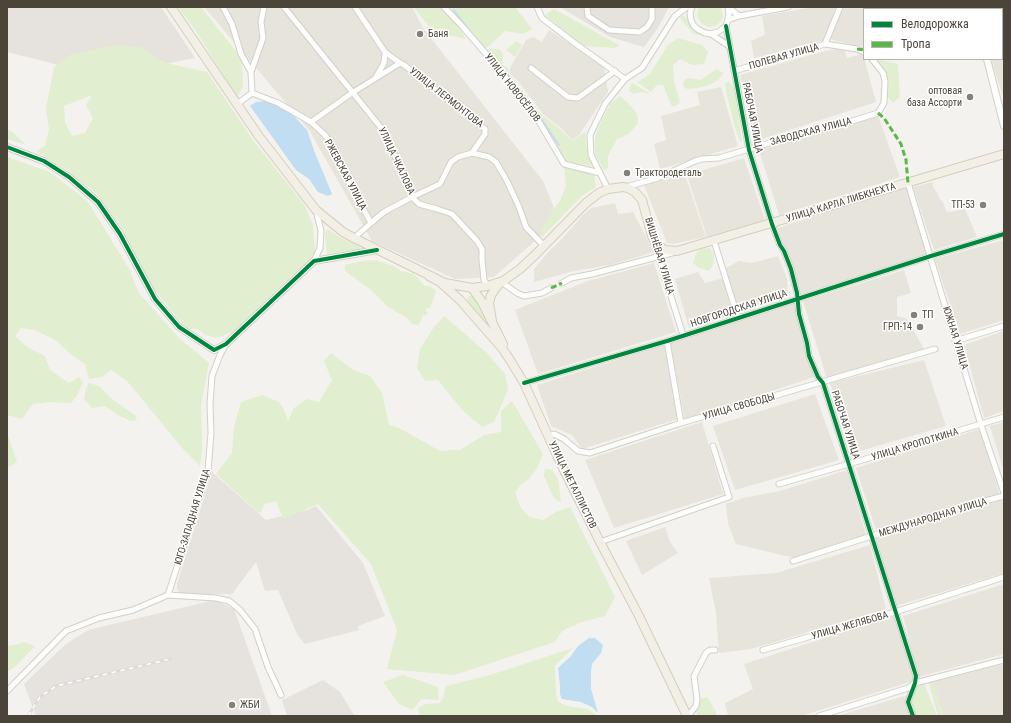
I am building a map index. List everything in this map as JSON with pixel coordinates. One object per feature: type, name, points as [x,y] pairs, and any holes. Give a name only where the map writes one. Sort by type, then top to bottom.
[{"type":"main road","points":[[171,7],[258,135],[316,210],[343,232],[377,250],[445,283],[469,288],[482,302],[510,360]]},
{"type":"main road","name":"УЛИЦА КАРЛА ЛИБКНЕХТА","points":[[677,251],[1004,154]]},
{"type":"main road","name":"ЗАВОДСКАЯ УЛИЦА","points":[[469,288],[490,289],[520,269],[586,203],[599,193],[623,188]]},
{"type":"main road","name":"ВИШНЁВАЯ УЛИЦА","points":[[623,188],[632,190],[642,200],[654,241]]},
{"type":"main road","points":[[654,241],[662,249],[677,251]]},
{"type":"main road","name":"УЛИЦА МЕТАЛЛИСТОВ","points":[[429,276],[440,282],[460,300],[502,348],[524,383],[548,436],[600,542],[638,614],[688,716]]},
{"type":"main road","points":[[460,300],[469,288]]},
{"type":"main road","points":[[490,289],[489,303],[492,321]]},
{"type":"street","points":[[223,7],[232,24],[241,54],[251,72]]},
{"type":"street","points":[[237,104],[252,93],[251,72],[263,38],[261,22],[265,7]]},
{"type":"street","name":"УЛИЦА ЧКАЛОВА","points":[[284,7],[382,129],[406,177],[412,197],[419,204],[452,214],[477,241],[482,249],[484,280],[490,289]]},
{"type":"street","name":"УЛИЦА ЛЕРМОНТОВА","points":[[355,7],[385,52],[400,64],[404,65],[485,129],[485,134],[472,153]]},
{"type":"street","name":"УЛИЦА НОВОСЁЛОВ","points":[[444,7],[499,69],[538,120],[564,164],[600,173]]},
{"type":"street","points":[[537,7],[542,18],[625,79]]},
{"type":"street","points":[[586,7],[588,16],[610,30],[640,32],[647,27],[652,19],[652,7]]},
{"type":"street","points":[[608,190],[591,155],[590,135],[605,104],[625,79],[642,68],[675,16],[687,7]]},
{"type":"street","points":[[691,20],[690,13],[692,7]]},
{"type":"street","points":[[681,11],[688,16],[694,26],[699,30],[704,33],[711,34],[718,32],[726,26],[729,15],[728,7]]},
{"type":"street","points":[[728,7],[739,16]]},
{"type":"street","points":[[728,20],[739,16],[788,7]]},
{"type":"street","points":[[825,44],[840,7]]},
{"type":"street","name":"РАБОЧАЯ УЛИЦА","points":[[726,26],[749,150],[772,224],[791,269],[798,299],[799,314],[807,342],[809,356],[818,377],[823,383],[916,676],[908,702],[913,716]]},
{"type":"street","points":[[711,34],[729,46]]},
{"type":"street","name":"ПОЛЕВАЯ УЛИЦА","points":[[734,71],[825,44],[857,49],[863,52]]},
{"type":"street","points":[[376,78],[384,63],[385,52]]},
{"type":"street","name":"ЗАВОДСКАЯ УЛИЦА","points":[[623,188],[658,178],[695,161],[719,158],[820,128],[849,122],[878,113],[884,103],[885,81],[882,73],[873,60]]},
{"type":"street","points":[[987,60],[1004,126]]},
{"type":"street","points":[[311,122],[352,93],[400,64]]},
{"type":"street","points":[[531,68],[568,97],[578,98],[614,71]]},
{"type":"street","name":"РЖЕВСКАЯ УЛИЦА","points":[[252,93],[278,103],[311,122],[324,135],[335,150],[347,179],[371,223]]},
{"type":"street","points":[[7,147],[44,161],[69,177],[98,202],[120,234],[155,299],[179,326],[214,350],[220,356]]},
{"type":"street","points":[[354,238],[384,212],[440,184],[451,162],[458,157],[472,153],[489,157],[496,162],[519,207],[526,227],[544,246]]},
{"type":"street","name":"ЮЖНАЯ УЛИЦА","points":[[908,183],[931,256],[955,341],[1004,493]]},
{"type":"street","points":[[214,350],[226,344],[314,261],[320,248],[321,231],[316,210]]},
{"type":"street","name":"НОВГОРОДСКАЯ УЛИЦА","points":[[524,383],[667,341],[1004,234]]},
{"type":"street","name":"ВИШНЁВАЯ УЛИЦА","points":[[654,241],[683,336]]},
{"type":"street","points":[[714,241],[738,318]]},
{"type":"street","points":[[314,261],[377,250]]},
{"type":"street","name":"УЛИЦА КАРЛА ЛИБКНЕХТА","points":[[562,283],[571,278],[592,274],[677,251]]},
{"type":"street","points":[[503,280],[518,293],[524,296],[542,293],[551,288]]},
{"type":"street","points":[[955,341],[1004,326]]},
{"type":"street","points":[[667,341],[681,423]]},
{"type":"street","name":"ЮГО-ЗАПАДНАЯ УЛИЦА","points":[[168,595],[208,471],[211,433],[210,404],[212,376],[226,344]]},
{"type":"street","name":"УЛИЦА СВОБОДЫ","points":[[548,436],[554,434],[564,439],[578,451],[590,453],[681,423],[823,383],[934,349]]},
{"type":"street","name":"УЛИЦА КРОПОТКИНА","points":[[779,484],[1004,417]]},
{"type":"street","points":[[600,542],[729,497],[713,446]]},
{"type":"street","name":"МЕЖДУНАРОДНАЯ УЛИЦА","points":[[793,561],[966,506],[1004,496]]},
{"type":"street","name":"УЛИЦА ЖЕЛЯБОВА","points":[[763,650],[895,612],[1004,577]]},
{"type":"street","points":[[7,691],[66,631],[99,618],[133,610],[168,595],[216,598],[229,601],[240,610],[255,629],[268,667],[281,695]]},
{"type":"street","points":[[688,716],[696,706],[697,699],[694,676],[706,653],[710,650],[715,650]]},
{"type":"street","points":[[819,716],[908,688],[915,683],[1004,660]]},
{"type":"shaded area","points":[[7,7],[161,7],[195,58],[102,76],[7,52]]},
{"type":"shaded area","points":[[204,7],[412,7],[423,28],[543,181],[559,220],[494,277],[455,279],[372,241],[309,130]]},
{"type":"shaded area","points":[[560,7],[669,7],[658,28],[644,47],[610,37]]},
{"type":"shaded area","points":[[814,7],[836,7],[824,40],[754,58],[751,41],[765,35],[762,16]]},
{"type":"shaded area","points":[[844,7],[898,8],[863,8],[863,46],[829,39]]},
{"type":"shaded area","points":[[549,30],[604,67],[608,92],[579,135],[572,140],[562,129],[543,114],[517,80],[510,74],[510,68],[526,40],[533,37],[542,42]]},
{"type":"shaded area","points":[[1003,45],[1004,45],[1004,100],[991,60],[1003,60]]},
{"type":"shaded area","points":[[844,48],[847,58],[863,54],[863,60],[865,60],[876,102],[756,141],[740,75],[825,51]]},
{"type":"shaded area","points":[[721,87],[738,146],[660,169],[654,144],[666,140],[661,116],[700,105],[697,92]]},
{"type":"shaded area","points":[[878,116],[900,177],[779,215],[759,150]]},
{"type":"shaded area","points":[[744,158],[765,220],[707,237],[687,175]]},
{"type":"shaded area","points":[[685,175],[706,237],[673,244],[667,243],[644,185]]},
{"type":"shaded area","points":[[932,182],[934,189],[943,202],[946,211],[948,212],[965,209],[977,237],[934,250],[913,187]]},
{"type":"shaded area","points":[[906,185],[929,255],[800,294],[778,228]]},
{"type":"shaded area","points":[[615,203],[618,214],[633,212],[654,252],[610,265],[574,271],[534,282],[534,269],[583,215],[591,208]]},
{"type":"shaded area","points":[[1004,240],[1004,320],[960,334],[935,259]]},
{"type":"shaded area","points":[[778,256],[787,279],[788,297],[738,310],[726,268],[739,261],[752,263]]},
{"type":"shaded area","points":[[654,263],[676,332],[538,374],[515,310],[588,281]]},
{"type":"shaded area","points":[[904,270],[911,293],[897,297],[897,316],[907,319],[924,349],[827,379],[803,301]]},
{"type":"shaded area","points":[[698,272],[705,283],[723,278],[730,306],[725,317],[689,328],[675,279]]},
{"type":"shaded area","points":[[796,302],[814,377],[685,420],[670,342]]},
{"type":"shaded area","points":[[1004,331],[1004,411],[984,418],[964,345]]},
{"type":"shaded area","points":[[664,345],[678,419],[582,449],[572,435],[551,426],[537,385]]},
{"type":"shaded area","points":[[924,360],[946,426],[853,453],[830,383]]},
{"type":"shaded area","points":[[815,394],[839,460],[735,490],[713,426]]},
{"type":"shaded area","points":[[702,422],[723,494],[614,528],[585,460]]},
{"type":"shaded area","points":[[1004,422],[1004,472],[990,426]]},
{"type":"shaded area","points":[[980,429],[1000,495],[876,530],[856,468]]},
{"type":"shaded area","points":[[847,470],[866,535],[794,558],[736,544],[728,524],[726,504],[743,498],[780,491]]},
{"type":"shaded area","points":[[212,472],[266,520],[308,510],[316,506],[363,563],[385,616],[358,626],[359,630],[305,644],[298,636],[278,590],[265,591],[256,562],[232,594],[180,593],[177,589],[177,584]]},
{"type":"shaded area","points":[[1002,500],[1004,508],[1004,573],[896,606],[876,538]]},
{"type":"shaded area","points":[[665,527],[670,542],[678,553],[642,575],[626,541]]},
{"type":"shaded area","points":[[870,545],[886,609],[751,649],[719,653],[716,613],[709,578],[776,573]]},
{"type":"shaded area","points":[[1004,584],[1004,654],[918,677],[919,679],[801,716],[728,716],[725,703],[753,689],[744,664],[894,616],[918,676],[903,616]]},
{"type":"shaded area","points":[[215,600],[234,609],[272,716],[36,716],[24,684],[66,644],[88,630]]},
{"type":"shaded area","points":[[1004,664],[1004,716],[938,716],[929,683]]},
{"type":"shaded area","points":[[323,680],[340,692],[354,715],[372,716],[287,716],[282,700]]},
{"type":"shaded area","points":[[908,695],[911,716],[837,716]]},
{"type":"green space","points":[[178,7],[201,7],[242,59],[243,87],[237,97],[196,31]]},
{"type":"green space","points":[[414,7],[439,7],[455,22],[466,39],[448,35],[438,39]]},
{"type":"green space","points":[[456,7],[515,7],[532,29],[523,34],[505,31],[489,46],[483,49],[452,13]]},
{"type":"green space","points":[[699,7],[720,7],[723,17],[716,26],[709,27],[702,24],[699,20],[697,15]]},
{"type":"green space","points":[[554,9],[619,45],[616,48],[584,46],[545,15]]},
{"type":"green space","points":[[682,15],[687,18],[693,29],[703,34],[693,34],[680,18]]},
{"type":"green space","points":[[678,38],[702,45],[708,52],[704,64],[692,65],[680,59],[673,65],[674,82],[680,102],[674,107],[671,105],[663,85],[657,85],[651,92],[637,82],[649,75],[668,45]]},
{"type":"green space","points":[[516,41],[522,45],[515,57],[506,50]]},
{"type":"green space","points":[[115,45],[141,47],[166,63],[207,72],[255,143],[304,204],[313,225],[315,251],[308,263],[290,277],[233,332],[216,338],[205,335],[198,329],[187,329],[151,285],[123,230],[97,194],[65,169],[36,151],[45,146],[49,129],[46,109],[54,67],[69,55]],"holes":[[[92,95],[86,105],[93,118],[85,133],[72,136],[65,122],[64,106]]]},
{"type":"green space","points":[[490,49],[498,49],[501,51],[503,55],[503,65],[508,68],[509,74],[542,115],[572,141],[585,132],[587,150],[593,166],[564,161],[513,83],[485,52]]},
{"type":"green space","points":[[877,60],[882,60],[898,64],[900,97],[893,103],[889,99],[886,91],[886,81],[876,62]]},
{"type":"green space","points":[[716,69],[724,73],[718,80],[709,85],[687,89],[683,86],[684,80],[689,78],[701,80]]},
{"type":"green space","points":[[729,81],[734,88],[737,102],[742,143],[739,140],[734,124],[726,91],[725,84]]},
{"type":"green space","points":[[633,83],[650,94],[642,92],[634,94],[629,91],[631,84]]},
{"type":"green space","points":[[620,96],[637,114],[638,123],[629,134],[617,139],[608,156],[608,168],[604,170],[595,154],[595,137],[610,104]]},
{"type":"green space","points":[[7,130],[13,132],[26,145],[7,139]]},
{"type":"green space","points":[[7,157],[50,172],[88,202],[129,269],[139,293],[179,338],[209,363],[201,405],[202,450],[200,466],[184,450],[127,381],[111,370],[102,377],[89,379],[85,364],[73,356],[55,340],[35,330],[21,328],[15,336],[27,347],[45,356],[50,370],[69,383],[79,377],[83,382],[77,396],[71,403],[49,402],[33,404],[22,419],[7,415]]},
{"type":"green space","points":[[564,166],[594,175],[596,187],[583,195],[542,237],[540,231],[560,201],[566,185]]},
{"type":"green space","points":[[327,229],[339,237],[358,245],[360,249],[327,254],[325,235]]},
{"type":"green space","points":[[710,248],[714,255],[713,265],[709,271],[699,268],[693,263],[696,253],[701,249]]},
{"type":"green space","points":[[375,260],[394,266],[401,271],[414,274],[425,286],[430,286],[436,291],[430,308],[425,309],[428,313],[423,315],[419,325],[412,324],[406,317],[389,308],[371,290],[345,271],[345,265]]},
{"type":"green space","points":[[468,296],[474,296],[494,332],[493,333],[467,303]]},
{"type":"green space","points":[[444,316],[487,353],[505,374],[508,390],[494,422],[482,427],[463,411],[438,380],[425,381],[417,368],[420,349],[434,327]]},
{"type":"green space","points":[[331,353],[353,370],[370,376],[382,393],[389,425],[399,428],[440,451],[460,450],[484,435],[501,432],[501,411],[512,401],[543,454],[537,468],[529,479],[521,484],[515,493],[521,508],[529,517],[543,520],[556,512],[570,507],[615,597],[605,616],[582,622],[562,631],[555,642],[454,675],[387,669],[397,630],[371,564],[318,504],[283,519],[276,501],[264,504],[260,514],[216,474],[232,453],[234,427],[241,402],[262,395],[279,402],[288,421],[294,408],[307,399],[319,402],[332,380],[324,361]]},
{"type":"green space","points":[[89,383],[99,386],[112,399],[135,415],[137,420],[131,421],[116,414],[105,406],[92,408],[84,399],[86,388]]},
{"type":"green space","points":[[7,433],[17,462],[7,468]]},
{"type":"green space","points":[[545,469],[552,470],[558,479],[561,502],[556,500],[553,496],[544,476]]},
{"type":"green space","points":[[24,642],[35,646],[16,666],[7,672],[7,646]]},
{"type":"green space","points":[[573,648],[555,666],[556,693],[558,702],[568,706],[587,709],[598,716],[420,716],[418,708],[426,704],[440,703],[446,686],[490,675]]},
{"type":"green space","points":[[403,675],[438,687],[439,700],[421,699],[413,710],[399,704],[383,682]]},
{"type":"green space","points":[[933,680],[944,716],[940,716],[931,689],[930,683]]},
{"type":"green space","points":[[924,683],[937,716],[916,716],[911,701],[917,685]]},
{"type":"green space","points":[[707,697],[717,716],[698,716],[695,708],[700,699]]},
{"type":"water","points":[[267,101],[289,111],[307,130],[332,194],[328,196],[318,192],[309,179],[296,170],[250,106],[256,102]]},
{"type":"water","points":[[589,638],[595,638],[603,645],[601,653],[592,664],[591,671],[591,689],[598,713],[592,707],[581,702],[562,699],[560,694],[558,668],[571,656],[578,646]]},
{"type":"waterway","points":[[453,9],[472,34],[511,78],[559,145]]},
{"type":"railway","points":[[28,716],[40,697],[56,686],[170,659]]},
{"type":"marked path","points":[[857,49],[863,50]]},
{"type":"marked path","points":[[878,113],[884,118],[901,144],[906,160],[908,183]]},
{"type":"marked path","points":[[551,288],[562,283]]},
{"type":"cycle path","points":[[726,26],[749,150],[772,224],[791,269],[797,293],[799,314],[809,356],[818,377],[823,383],[916,676],[908,702],[913,716]]},
{"type":"cycle path","points":[[7,147],[44,161],[69,177],[98,202],[120,234],[155,299],[179,327],[214,350],[226,344],[314,261],[377,250]]},
{"type":"cycle path","points":[[524,383],[667,341],[1004,234]]},
{"type":"place","name":"Баня","points":[[420,34]]},
{"type":"place","name":"оптовая база Ассорти","points":[[970,97]]},
{"type":"place","name":"Трактородеталь","points":[[627,173]]},
{"type":"place","name":"ТП-53","points":[[983,205]]},
{"type":"place","name":"ТП","points":[[914,315]]},
{"type":"place","name":"ГРП-14","points":[[920,327]]},
{"type":"place","name":"ЖБИ","points":[[232,705]]}]
